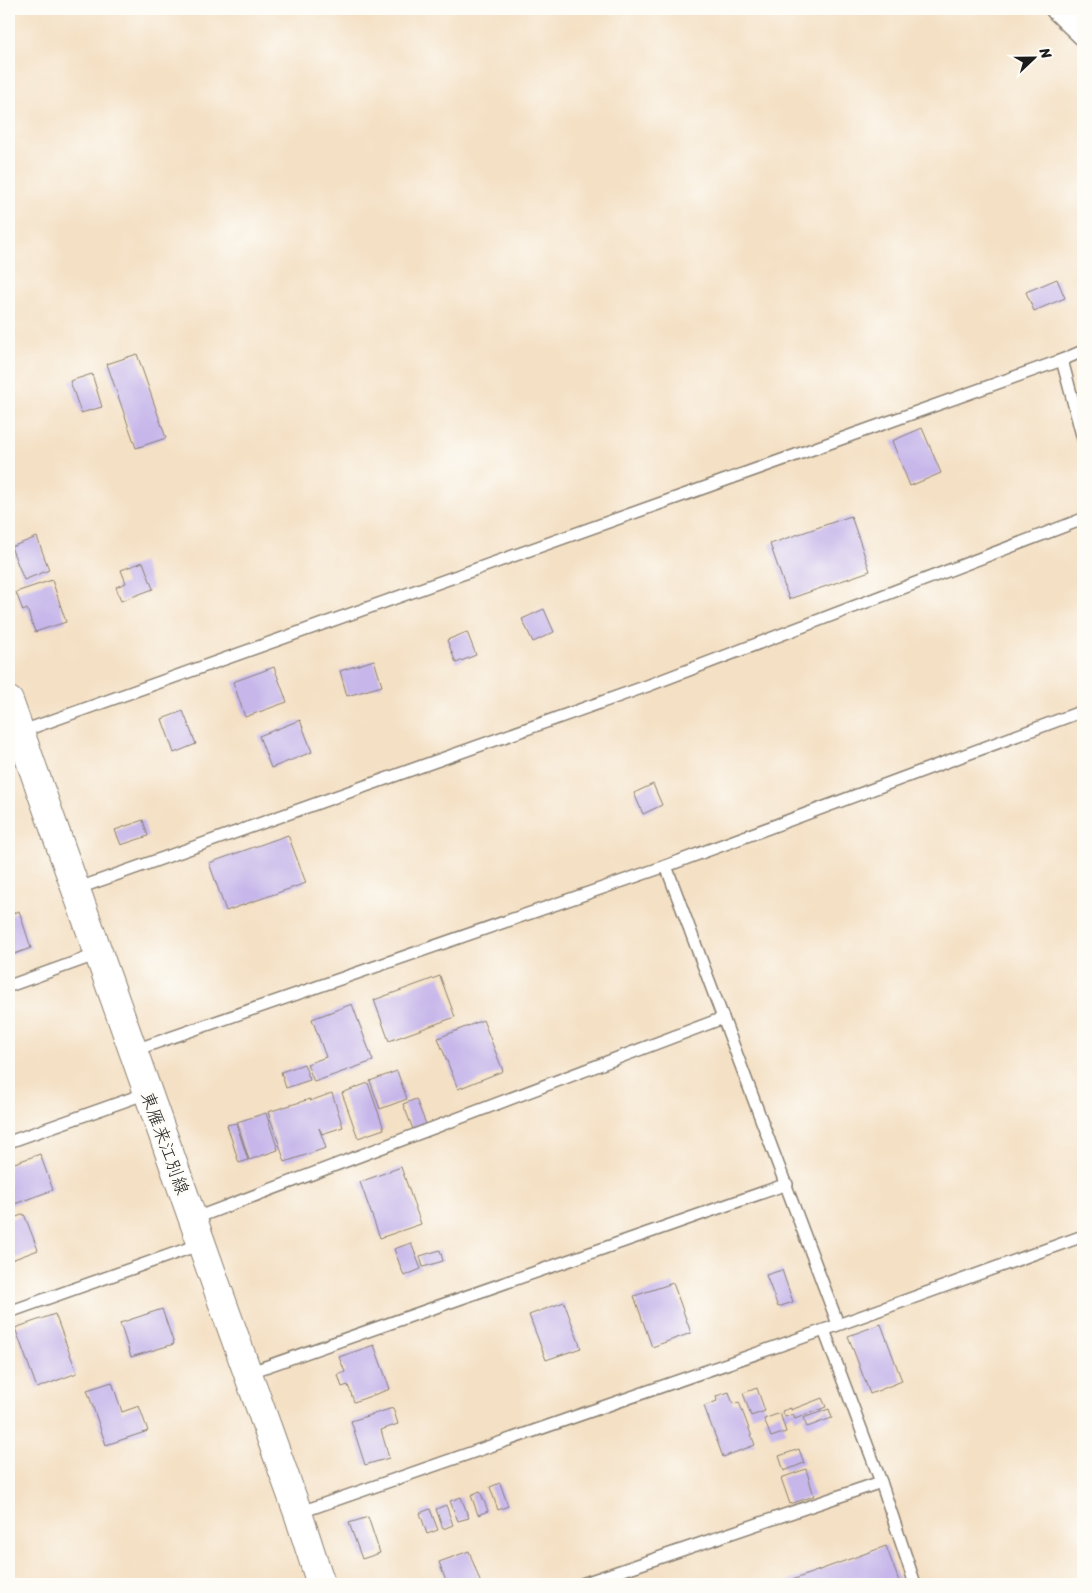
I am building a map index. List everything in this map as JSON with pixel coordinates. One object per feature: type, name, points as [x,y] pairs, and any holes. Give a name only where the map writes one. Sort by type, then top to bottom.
[{"type":"main road","name":"東雁来江別線","points":[[9,701],[298,1513],[321,1584]]},
{"type":"street","points":[[1057,9],[1083,34]]},
{"type":"lane","points":[[20,732],[1083,351]]},
{"type":"lane","points":[[1062,360],[1083,439]]},
{"type":"lane","points":[[75,890],[647,686],[1083,519]]},
{"type":"lane","points":[[132,1051],[666,866],[1083,710]]},
{"type":"lane","points":[[666,866],[838,1324]]},
{"type":"lane","points":[[9,986],[98,954]]},
{"type":"lane","points":[[9,1312],[197,1232],[723,1018]]},
{"type":"lane","points":[[9,1142],[147,1093]]},
{"type":"lane","points":[[248,1373],[787,1184]]},
{"type":"lane","points":[[298,1513],[824,1330],[1083,1236]]},
{"type":"lane","points":[[824,1330],[881,1482],[915,1584]]},
{"type":"lane","points":[[582,1584],[881,1482]]},
{"type":"building","points":[[1057,279],[1065,298],[1034,311],[1026,292]]},
{"type":"building","points":[[137,354],[166,438],[136,448],[107,364]]},
{"type":"building","points":[[92,374],[102,407],[81,413],[70,381]]},
{"type":"building","points":[[922,428],[941,473],[910,486],[892,441]]},
{"type":"building","points":[[851,516],[870,571],[789,599],[770,544]]},
{"type":"building","points":[[37,537],[49,570],[24,580],[11,547]]},
{"type":"building","points":[[143,562],[153,589],[121,601],[116,587],[126,583],[121,570]]},
{"type":"building","points":[[52,580],[66,622],[35,632],[27,609],[23,611],[16,592]]},
{"type":"building","points":[[544,609],[554,632],[533,642],[522,619]]},
{"type":"building","points":[[467,632],[476,655],[456,663],[447,640]]},
{"type":"building","points":[[374,660],[382,686],[347,696],[340,671]]},
{"type":"building","points":[[274,667],[287,702],[245,717],[233,682]]},
{"type":"building","points":[[183,711],[196,744],[174,753],[162,719]]},
{"type":"building","points":[[300,720],[312,752],[271,768],[259,736]]},
{"type":"building","points":[[653,784],[662,805],[643,814],[634,793]]},
{"type":"building","points":[[143,820],[148,836],[121,845],[115,830]]},
{"type":"building","points":[[288,835],[306,883],[226,911],[209,863]]},
{"type":"building","points":[[19,911],[31,948],[9,956],[9,915]]},
{"type":"building","points":[[440,976],[455,1017],[389,1041],[374,1000]]},
{"type":"building","points":[[352,1004],[373,1061],[314,1082],[307,1064],[326,1057],[312,1019]]},
{"type":"building","points":[[483,1020],[503,1071],[458,1089],[438,1038]]},
{"type":"building","points":[[304,1064],[310,1080],[286,1088],[281,1072]]},
{"type":"building","points":[[397,1071],[407,1099],[380,1109],[370,1081]]},
{"type":"building","points":[[368,1083],[384,1129],[358,1138],[342,1093]]},
{"type":"building","points":[[332,1093],[343,1127],[322,1134],[319,1128],[326,1148],[285,1162],[268,1112]]},
{"type":"building","points":[[416,1099],[426,1124],[413,1129],[403,1104]]},
{"type":"building","points":[[266,1113],[278,1150],[249,1160],[237,1122]]},
{"type":"building","points":[[236,1123],[248,1160],[239,1163],[227,1125]]},
{"type":"building","points":[[40,1154],[53,1190],[9,1206],[9,1165]]},
{"type":"building","points":[[401,1167],[421,1224],[380,1238],[360,1182]]},
{"type":"building","points":[[24,1214],[38,1250],[9,1261],[9,1220]]},
{"type":"building","points":[[411,1243],[421,1269],[404,1276],[394,1249]]},
{"type":"building","points":[[440,1250],[443,1261],[423,1267],[420,1256]]},
{"type":"building","points":[[782,1270],[793,1302],[778,1307],[766,1275]]},
{"type":"building","points":[[673,1283],[691,1333],[652,1347],[634,1296]]},
{"type":"building","points":[[564,1302],[581,1348],[546,1360],[529,1315]]},
{"type":"building","points":[[162,1309],[174,1344],[131,1357],[120,1323]]},
{"type":"building","points":[[55,1314],[77,1373],[37,1388],[15,1328]]},
{"type":"building","points":[[881,1324],[902,1381],[870,1394],[848,1336]]},
{"type":"building","points":[[374,1345],[390,1389],[354,1402],[348,1385],[342,1387],[338,1375],[345,1372],[339,1357]]},
{"type":"building","points":[[112,1382],[122,1412],[139,1406],[148,1431],[106,1445],[87,1390]]},
{"type":"building","points":[[757,1388],[765,1411],[751,1416],[743,1393]]},
{"type":"building","points":[[729,1392],[733,1404],[739,1402],[755,1445],[723,1457],[704,1406],[717,1401],[716,1396]]},
{"type":"building","points":[[822,1398],[826,1407],[795,1419],[793,1414],[785,1417],[782,1411],[791,1408],[791,1410]]},
{"type":"building","points":[[393,1408],[398,1424],[381,1430],[389,1458],[365,1465],[351,1421]]},
{"type":"building","points":[[829,1409],[832,1418],[807,1427],[803,1418]]},
{"type":"building","points":[[780,1413],[786,1432],[771,1437],[764,1419]]},
{"type":"building","points":[[799,1449],[804,1463],[784,1471],[779,1456]]},
{"type":"building","points":[[806,1469],[814,1496],[790,1504],[781,1478]]},
{"type":"building","points":[[500,1483],[508,1506],[498,1510],[490,1487]]},
{"type":"building","points":[[480,1491],[488,1511],[478,1515],[471,1495]]},
{"type":"building","points":[[461,1497],[469,1518],[458,1521],[450,1501]]},
{"type":"building","points":[[446,1505],[453,1525],[443,1529],[436,1509]]},
{"type":"building","points":[[430,1509],[438,1530],[427,1534],[420,1513]]},
{"type":"building","points":[[368,1517],[380,1553],[362,1559],[349,1523]]},
{"type":"building","points":[[886,1546],[900,1584],[781,1584]]},
{"type":"building","points":[[469,1551],[481,1584],[447,1584],[439,1562]]}]
